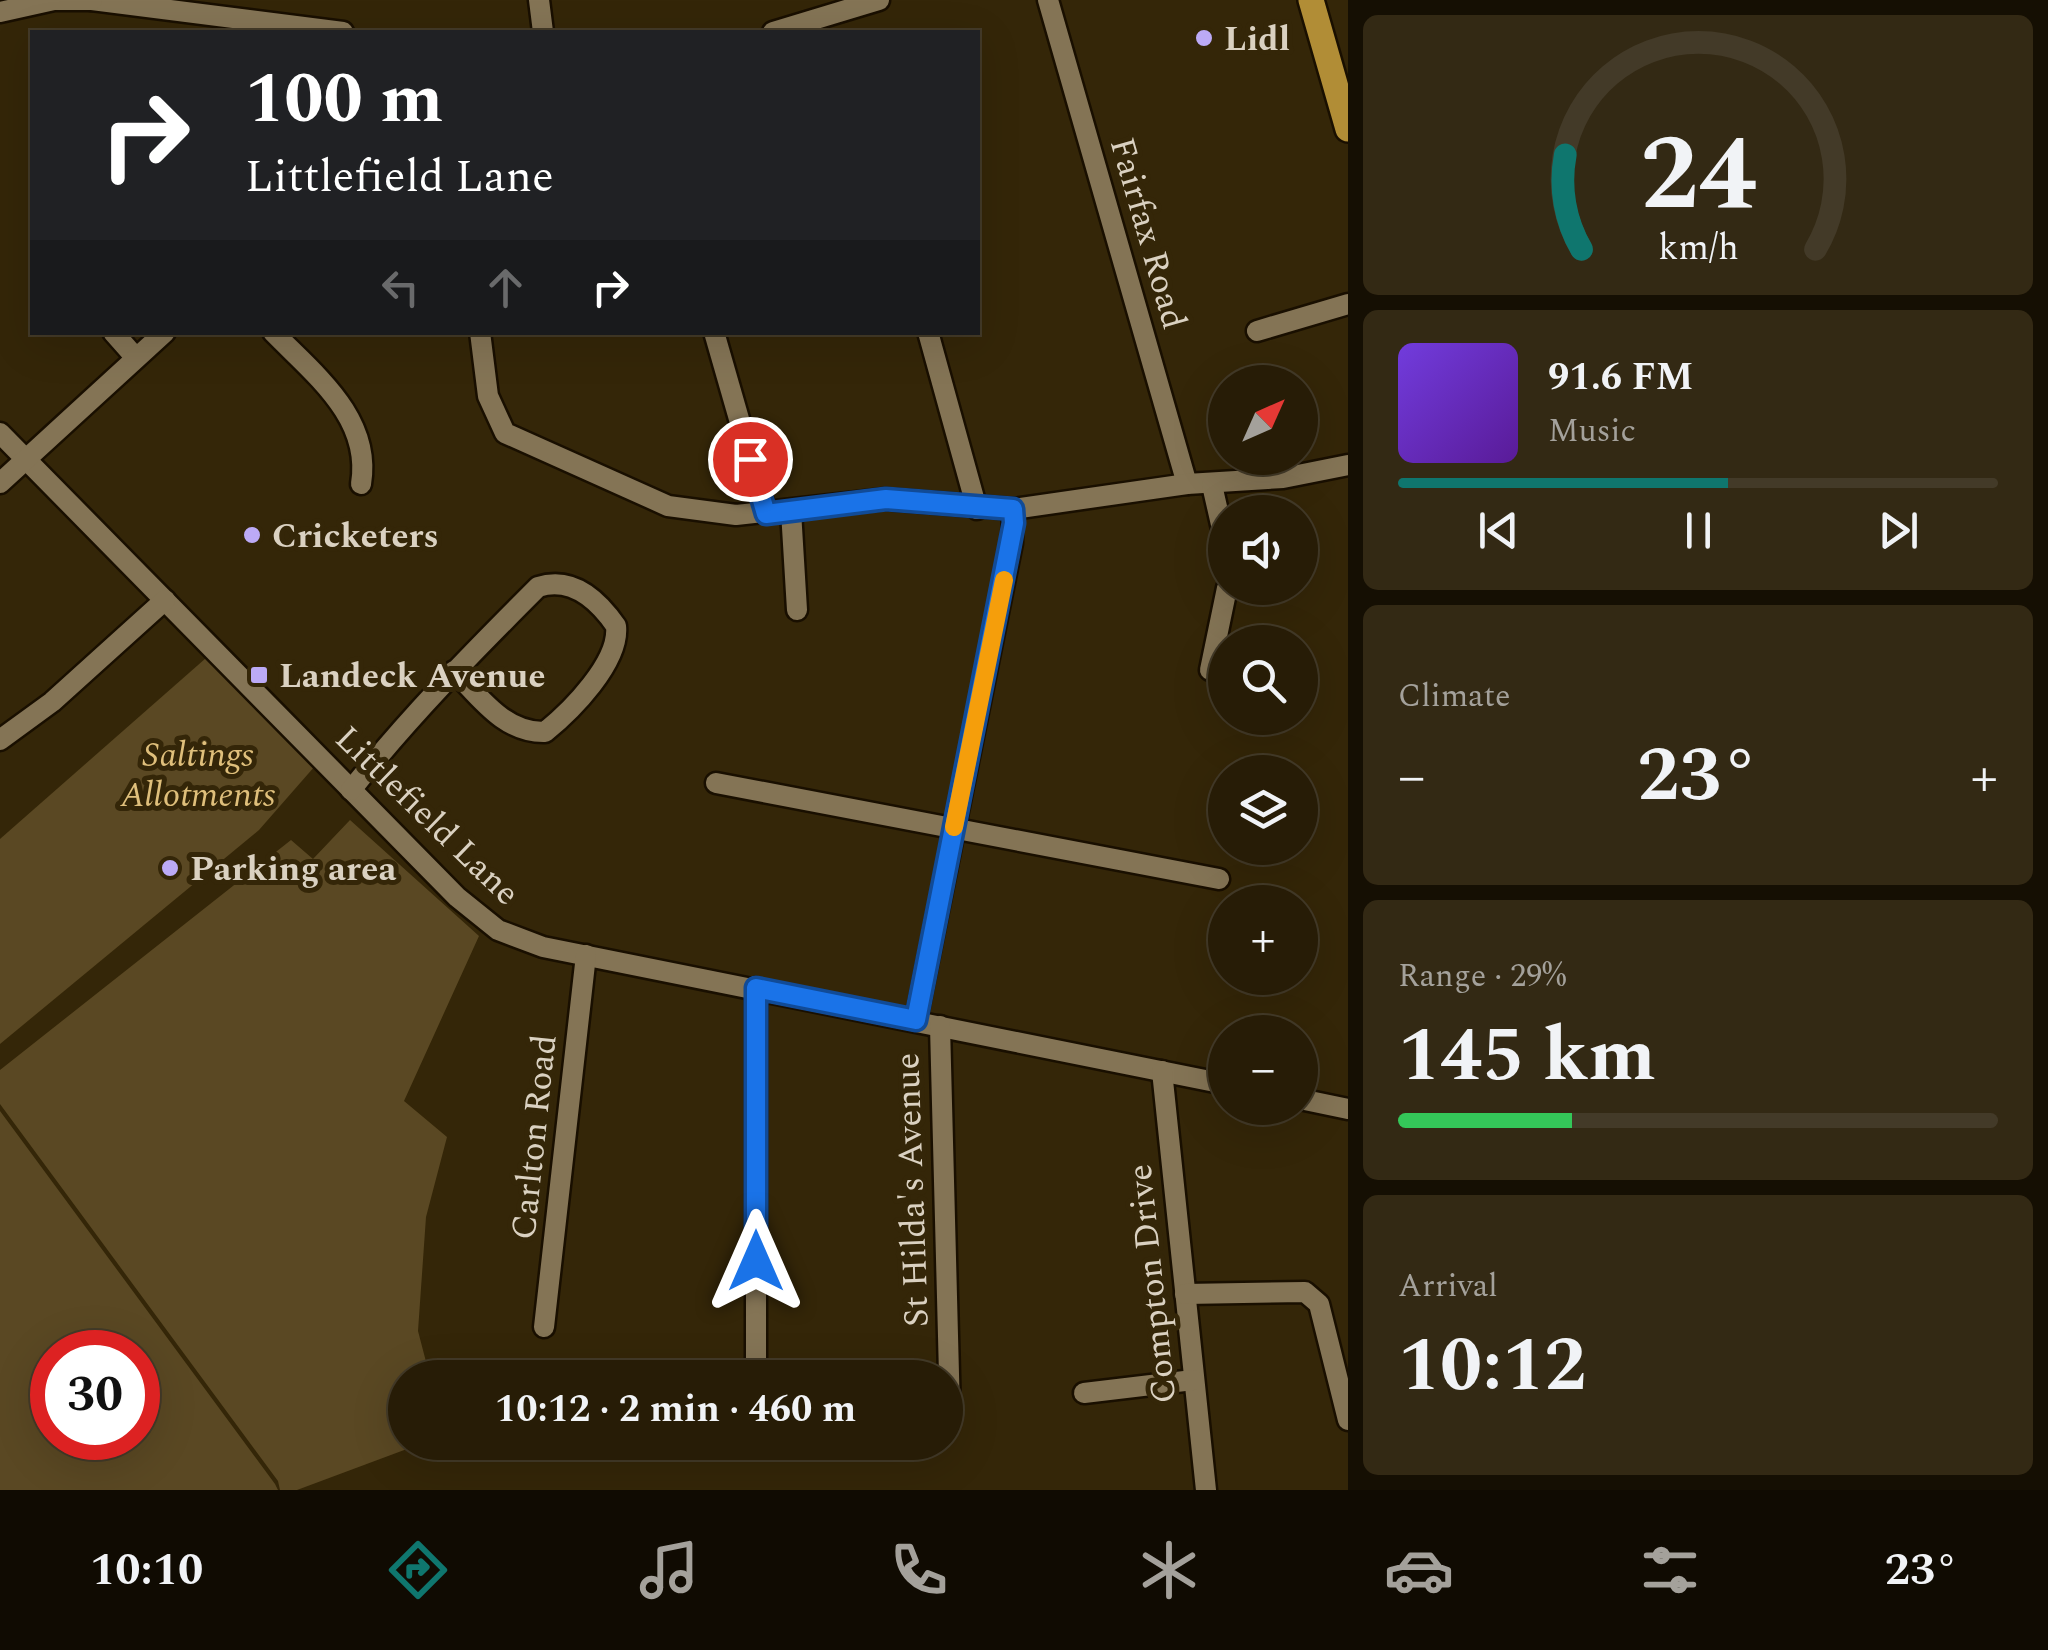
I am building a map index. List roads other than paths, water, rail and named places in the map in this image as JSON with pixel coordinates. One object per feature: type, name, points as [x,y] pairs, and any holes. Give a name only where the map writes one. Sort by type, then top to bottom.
[{"type":"main road","points":[[1311,0],[1348,129]]},
{"type":"street","points":[[0,12],[54,0],[92,0],[328,30]]},
{"type":"street","points":[[539,0],[543,30]]},
{"type":"street","points":[[787,30],[842,22],[879,0]]},
{"type":"street","name":"Fairfax Road","points":[[1048,0],[1187,484]]},
{"type":"street","points":[[1258,331],[1348,304]]},
{"type":"street","points":[[116,335],[136,358]]},
{"type":"street","points":[[0,483],[162,335]]},
{"type":"street","points":[[275,335],[343,405],[364,459],[361,484]]},
{"type":"street","points":[[480,335],[488,396],[499,426],[514,438],[668,506],[703,513],[766,514],[886,499],[978,510],[1013,509],[1187,484],[1283,478],[1348,465]]},
{"type":"street","points":[[715,335],[766,514]]},
{"type":"street","points":[[929,335],[978,510]]},
{"type":"street","name":"Littlefield Lane","points":[[0,433],[476,915],[520,939],[1208,1080]]},
{"type":"street","points":[[1212,484],[1214,495]]},
{"type":"street","points":[[916,1020],[1012,543],[1013,509]]},
{"type":"street","points":[[791,511],[798,610]]},
{"type":"street","points":[[351,790],[454,671],[538,587],[552,582],[571,584],[616,626],[618,640],[610,657],[544,732],[530,732],[506,722],[454,671]]},
{"type":"street","points":[[0,740],[52,702],[165,600]]},
{"type":"street","points":[[716,784],[1219,878]]},
{"type":"street","name":"Carlton Road","points":[[544,1328],[586,955]]},
{"type":"street","points":[[756,988],[756,1360]]},
{"type":"street","name":"St Hilda's Avenue","points":[[940,1026],[949,1360]]},
{"type":"street","name":"Compton Drive","points":[[1162,1071],[1206,1490]]},
{"type":"street","points":[[1318,1102],[1348,1108]]},
{"type":"street","points":[[1184,1294],[1306,1292],[1319,1304],[1348,1420]]},
{"type":"street","points":[[1084,1393],[1193,1380]]},
{"type":"place","name":"Lidl","points":[[1204,38]]},
{"type":"place","name":"Cricketers","points":[[252,535]]},
{"type":"place","name":"Landeck Avenue","points":[[259,675]]},
{"type":"place","name":"Parking area","points":[[170,868]]},
{"type":"park label","name":"Saltings Allotments","points":[[198,774]]}]
